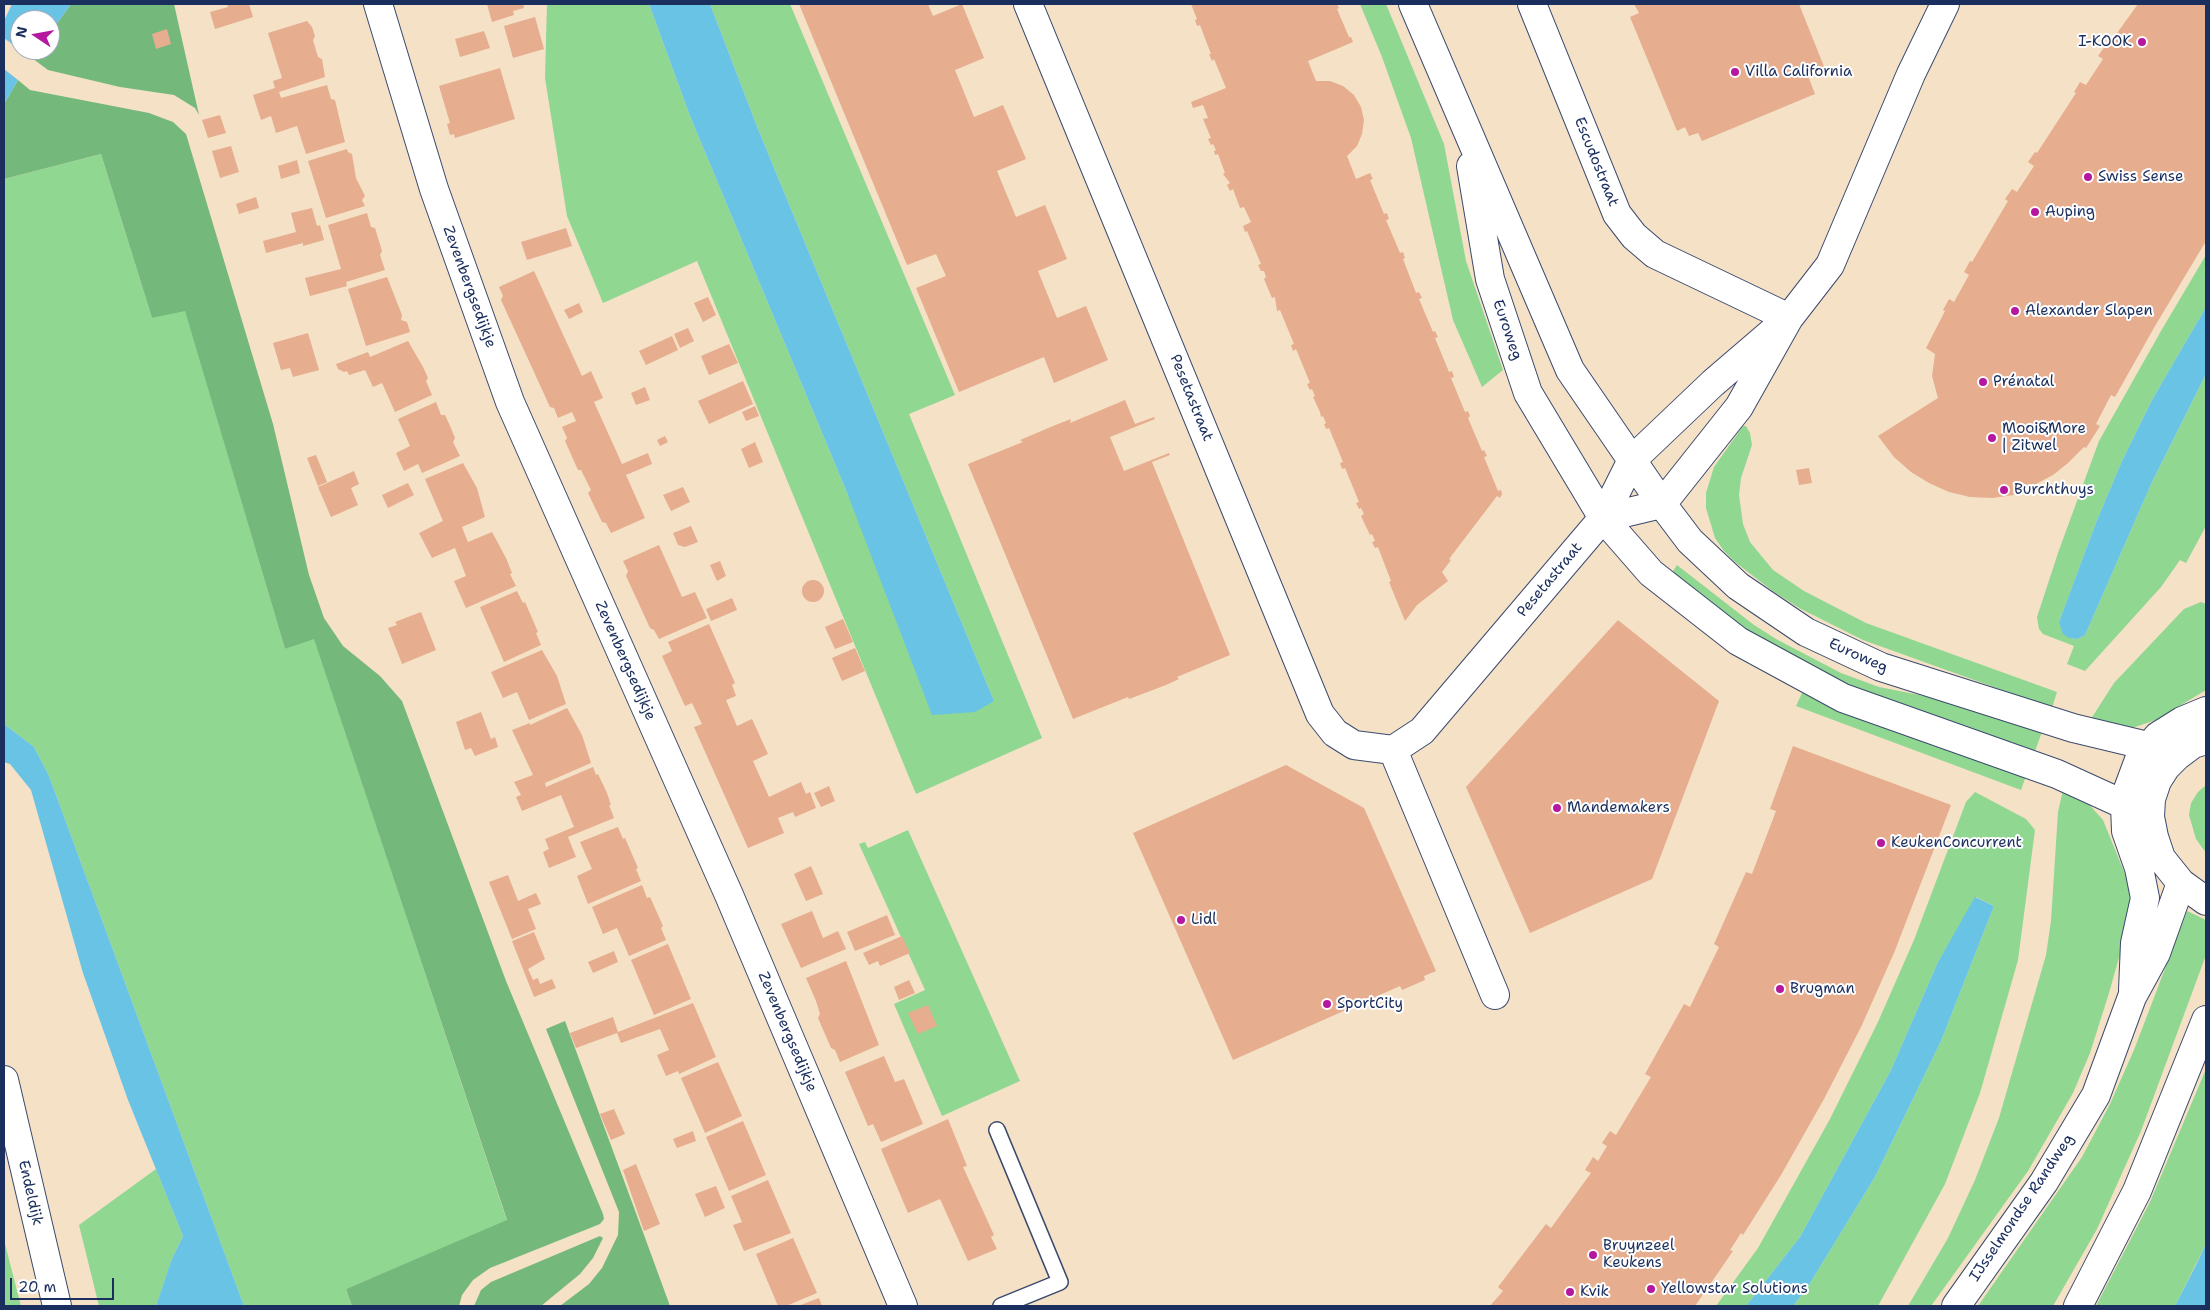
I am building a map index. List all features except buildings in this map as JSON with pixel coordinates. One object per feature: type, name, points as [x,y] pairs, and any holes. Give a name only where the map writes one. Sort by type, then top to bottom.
[{"type":"street","name":"Zevenbergsedijkje","points":[[378,4],[434,190],[510,402],[729,895],[903,1306]]},
{"type":"street","name":"Pesetastraat","points":[[1028,4],[1320,714],[1335,733],[1354,745],[1393,750],[1422,730],[1603,518]]},
{"type":"street","name":"Euroweg","points":[[1413,4],[1570,370],[1662,504],[1690,541],[1738,586],[1806,632],[1881,667],[2073,728],[2148,746]]},
{"type":"street","name":"Escudostraat","points":[[1532,4],[1617,214],[1634,236],[1655,254],[1789,318]]},
{"type":"street","points":[[1603,518],[1662,504],[1739,407],[1789,318],[1830,265],[1911,74],[1945,4]]},
{"type":"street","name":"Euroweg","points":[[1463,123],[1490,279],[1528,393],[1603,518],[1651,573],[1738,641],[1843,698],[2056,774],[2150,817]]},
{"type":"street","points":[[1603,518],[1632,460],[1713,383],[1789,318]]},
{"type":"street","points":[[2125,805],[2135,768],[2148,746],[2158,736],[2182,720],[2206,711]]},
{"type":"street","points":[[2206,740],[2193,744],[2166,767],[2157,781],[2151,799],[2150,817],[2154,838],[2161,858],[2181,883],[2206,901]]},
{"type":"street","points":[[1393,750],[1495,995]]},
{"type":"street","name":"IJsselmondse Randweg","points":[[2125,805],[2126,832],[2144,885],[2145,898],[2135,943],[2132,997]]},
{"type":"street","name":"IJsselmondse Randweg","points":[[1956,1306],[2044,1182],[2096,1095],[2132,997],[2156,953],[2181,883]]},
{"type":"street","points":[[2078,1306],[2136,1191],[2206,1020]]},
{"type":"street","name":"Endeldijk","points":[[4,1080],[57,1306]]},
{"type":"lane","points":[[997,1130],[1060,1282],[1001,1306]]},
{"type":"green space","points":[[71,4],[174,4],[199,115],[195,108],[174,95],[120,87],[48,70],[35,60],[60,60],[60,19]]},
{"type":"green space","points":[[547,4],[649,4],[690,116],[848,495],[994,701],[758,129],[710,4],[790,4],[955,395],[909,414],[1042,738],[916,794],[697,261],[603,303],[567,216],[545,78]]},
{"type":"green space","points":[[1360,4],[1386,4],[1444,144],[1466,261],[1503,370],[1482,387],[1453,320],[1411,138],[1382,57]]},
{"type":"green space","points":[[18,80],[30,90],[149,113],[173,122],[186,134],[273,424],[309,575],[324,618],[343,646],[380,676],[402,701],[506,981],[603,1214],[604,1219],[600,1224],[490,1268],[473,1280],[462,1295],[459,1306],[352,1306],[346,1289],[507,1220],[314,639],[285,649],[185,311],[152,318],[101,154],[4,179],[4,104]]},
{"type":"green space","points":[[101,154],[152,318],[185,310],[285,649],[314,638],[507,1221],[346,1289],[352,1306],[244,1306],[49,776],[34,747],[4,724],[4,179]]},
{"type":"green space","points":[[2206,255],[2206,307],[2152,400],[2122,461],[2097,520],[2059,622],[2070,638],[2077,639],[2086,633],[2152,482],[2206,374],[2206,526],[2186,563],[2180,560],[2161,587],[2085,671],[2067,664],[2074,646],[2043,634],[2039,629],[2037,617],[2059,550],[2099,441]]},
{"type":"green space","points":[[1743,426],[1746,426],[1750,433],[1752,445],[1741,478],[1739,495],[1743,524],[1750,542],[1773,570],[1804,591],[1866,623],[2057,692],[2052,708],[1863,640],[1801,609],[1774,592],[1735,562],[1715,538],[1706,508],[1706,493],[1714,467]]},
{"type":"green space","points":[[1677,565],[1754,625],[1776,639],[1841,673],[1879,687],[1980,707],[2043,729],[2034,754],[1862,693],[1757,640],[1674,574],[1673,571]]},
{"type":"green space","points":[[2201,602],[2206,604],[2206,690],[2156,720],[2132,728],[2089,722],[2114,683],[2184,609]]},
{"type":"green space","points":[[1804,689],[2027,773],[2021,790],[1796,706]]},
{"type":"green space","points":[[2206,785],[2206,853],[2196,839],[2189,815],[2191,803],[2198,792]]},
{"type":"green space","points":[[2063,790],[2086,801],[2103,820],[2127,879],[2130,892],[2129,922],[2109,993],[2090,1053],[2073,1093],[2028,1171],[1931,1306],[1908,1306],[1948,1238],[1975,1180],[1999,1118],[2046,955],[2051,921],[2058,812]]},
{"type":"green space","points":[[1975,792],[2026,819],[2035,830],[2018,960],[1980,1093],[1945,1184],[1878,1306],[1793,1306],[1807,1288],[1875,1177],[1941,1041],[1994,906],[1976,897],[1938,962],[1891,1070],[1800,1237],[1746,1306],[1716,1306],[1758,1248],[1830,1119],[1878,1022],[1914,940],[1966,802]]},
{"type":"green space","points":[[908,830],[1020,1081],[942,1116],[894,1004],[925,990],[859,844],[865,842],[868,848]]},
{"type":"green space","points":[[2187,911],[2206,920],[2206,955],[2141,1131],[2097,1229],[2053,1306],[1978,1306],[2082,1157],[2110,1104],[2134,1050]]},
{"type":"green space","points":[[565,1021],[670,1306],[560,1306],[589,1284],[602,1268],[618,1235],[619,1212],[546,1029]]},
{"type":"green space","points":[[2206,1069],[2206,1244],[2175,1306],[2096,1306],[2150,1202]]},
{"type":"green space","points":[[156,1169],[183,1236],[171,1261],[156,1306],[99,1306],[79,1225]]},
{"type":"green space","points":[[600,1236],[603,1238],[593,1258],[580,1274],[541,1306],[474,1306],[481,1290],[491,1282]]},
{"type":"green space","points":[[4,1240],[21,1306],[4,1306]]},
{"type":"water","points":[[12,4],[71,4],[60,19],[60,10],[10,10],[10,42],[4,38],[4,21]]},
{"type":"water","points":[[649,4],[710,4],[758,129],[994,701],[975,712],[932,715],[848,495],[690,116]]},
{"type":"water","points":[[4,69],[18,80],[4,104]]},
{"type":"water","points":[[2206,307],[2206,374],[2152,482],[2086,633],[2077,639],[2069,638],[2063,634],[2059,622],[2097,520],[2122,461],[2152,400]]},
{"type":"water","points":[[4,724],[34,747],[49,776],[244,1306],[156,1306],[171,1261],[183,1236],[128,1100],[83,973],[31,790],[10,764],[4,762]]},
{"type":"water","points":[[1975,897],[1994,906],[1941,1041],[1875,1177],[1807,1288],[1793,1306],[1746,1306],[1800,1237],[1891,1070],[1938,962]]},
{"type":"water","points":[[2206,1244],[2206,1306],[2175,1306],[2196,1265]]},
{"type":"place","name":"I-KOOK","points":[[2142,42]]},
{"type":"place","name":"Villa California","points":[[1735,72]]},
{"type":"place","name":"Swiss Sense","points":[[2088,177]]},
{"type":"place","name":"Auping","points":[[2035,212]]},
{"type":"place","name":"Alexander Slapen","points":[[2015,311]]},
{"type":"place","name":"Prénatal","points":[[1983,382]]},
{"type":"place","name":"Mooi&More | Zitwel","points":[[1992,438]]},
{"type":"place","name":"Burchthuys","points":[[2004,490]]},
{"type":"place","name":"Mandemakers","points":[[1557,808]]},
{"type":"place","name":"KeukenConcurrent","points":[[1881,843]]},
{"type":"place","name":"Lidl","points":[[1181,920]]},
{"type":"place","name":"Brugman","points":[[1780,989]]},
{"type":"place","name":"SportCity","points":[[1327,1004]]},
{"type":"place","name":"Bruynzeel Keukens","points":[[1593,1255]]},
{"type":"place","name":"Yellowstar Solutions","points":[[1651,1289]]},
{"type":"place","name":"Kvik","points":[[1570,1292]]}]
